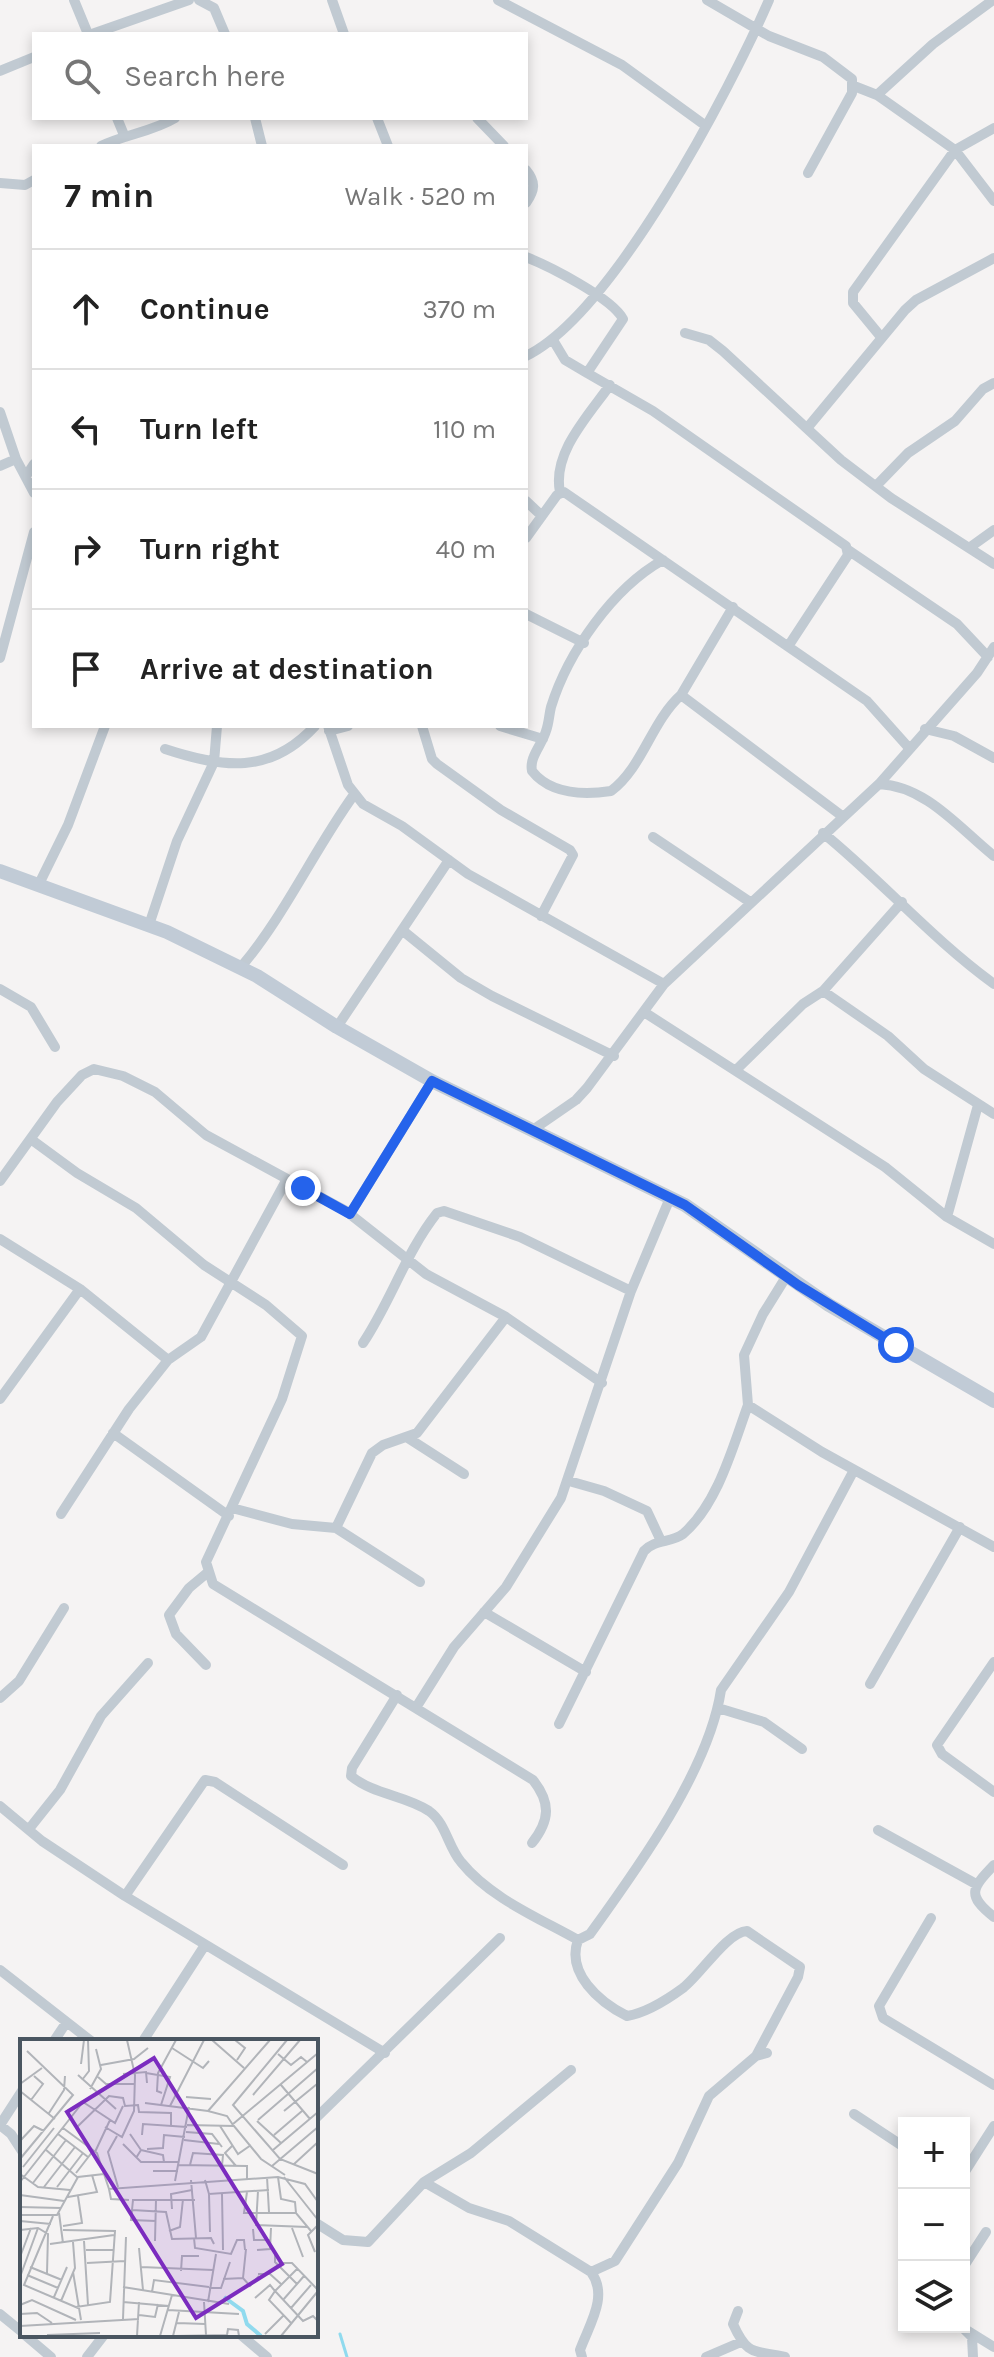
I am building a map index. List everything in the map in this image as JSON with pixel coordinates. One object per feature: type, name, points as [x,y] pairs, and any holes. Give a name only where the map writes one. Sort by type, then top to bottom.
[{"type":"street","points":[[74,0],[89,32]]},
{"type":"street","points":[[96,32],[189,0]]},
{"type":"street","points":[[332,0],[343,32]]},
{"type":"street","points":[[498,0],[622,65],[706,126]]},
{"type":"street","points":[[707,0],[756,29],[823,57],[846,72],[854,86],[877,95],[955,150],[994,201]]},
{"type":"street","points":[[528,355],[553,340],[596,293],[681,171],[769,0]]},
{"type":"street","points":[[877,95],[933,44],[993,0]]},
{"type":"street","points":[[202,1],[214,8],[224,32]]},
{"type":"street","points":[[0,71],[32,58]]},
{"type":"street","points":[[808,173],[854,86]]},
{"type":"street","points":[[118,120],[124,135]]},
{"type":"street","points":[[105,144],[124,135],[150,131],[171,120]]},
{"type":"street","points":[[256,120],[262,144]]},
{"type":"street","points":[[378,120],[387,144]]},
{"type":"street","points":[[479,120],[502,144]]},
{"type":"street","points":[[881,337],[853,303],[853,292],[955,150],[994,128]]},
{"type":"street","points":[[528,173],[533,179],[534,192],[528,200]]},
{"type":"street","points":[[0,183],[25,185],[32,181]]},
{"type":"street","points":[[528,258],[596,293],[611,303],[623,319],[587,373]]},
{"type":"street","points":[[808,427],[881,337],[916,300],[994,258]]},
{"type":"street","points":[[685,333],[709,340],[876,486],[994,564]]},
{"type":"street","points":[[534,1129],[576,1100],[614,1056],[664,984],[879,784],[991,652],[957,624],[653,411],[565,360],[553,340]]},
{"type":"street","points":[[876,486],[908,453],[955,421],[983,389],[994,383]]},
{"type":"street","points":[[610,385],[562,456],[556,474],[560,492],[867,701],[909,748]]},
{"type":"street","points":[[0,412],[16,459],[32,489]]},
{"type":"street","points":[[0,466],[16,459]]},
{"type":"street","points":[[26,476],[32,467]]},
{"type":"street","points":[[528,535],[560,492]]},
{"type":"street","points":[[528,503],[542,516]]},
{"type":"street","points":[[969,548],[994,530]]},
{"type":"street","points":[[0,658],[32,539]]},
{"type":"street","points":[[789,645],[848,550]]},
{"type":"street","points":[[663,560],[641,573],[614,598],[584,643],[551,705],[543,739],[532,761],[537,776],[577,794],[611,791],[627,776],[657,722],[681,695],[733,607]]},
{"type":"street","points":[[528,615],[584,643]]},
{"type":"street","points":[[681,695],[842,816]]},
{"type":"street","points":[[39,884],[68,825],[104,728]]},
{"type":"street","points":[[149,925],[177,841],[214,762],[217,728]]},
{"type":"street","points":[[165,749],[214,762],[257,763],[274,759],[313,728]]},
{"type":"street","points":[[423,728],[432,759],[437,764],[501,810],[570,850],[573,855],[570,865],[541,916]]},
{"type":"street","points":[[507,728],[543,739]]},
{"type":"street","points":[[328,729],[353,796],[541,916],[664,984]]},
{"type":"street","points":[[925,729],[954,736],[994,758]]},
{"type":"street","points":[[879,784],[907,788],[922,797],[994,856]]},
{"type":"street","points":[[241,967],[265,939],[322,839],[353,796]]},
{"type":"street","points":[[823,833],[902,902],[937,941],[994,984]]},
{"type":"street","points":[[653,837],[750,902]]},
{"type":"street","points":[[337,1027],[449,860]]},
{"type":"street","points":[[0,871],[149,925],[241,967],[432,1081],[534,1129],[715,1223],[786,1277],[994,1401]]},
{"type":"street","points":[[736,1070],[803,1004],[823,991],[902,902]]},
{"type":"street","points":[[402,930],[461,978],[614,1056]]},
{"type":"street","points":[[0,989],[31,1007],[55,1047]]},
{"type":"street","points":[[823,991],[994,1114]]},
{"type":"street","points":[[644,1012],[885,1167],[947,1217],[994,1243]]},
{"type":"street","points":[[0,1181],[57,1102],[82,1075],[103,1070],[140,1082],[206,1135],[350,1214],[406,1261],[506,1317],[602,1383]]},
{"type":"street","points":[[350,1214],[432,1081]]},
{"type":"street","points":[[947,1217],[978,1105]]},
{"type":"street","points":[[32,1140],[77,1173],[136,1208],[204,1265],[299,1331],[302,1340],[282,1399],[206,1562],[213,1584],[417,1706],[533,1780],[542,1792],[548,1810],[546,1822],[532,1843]]},
{"type":"street","points":[[61,1514],[113,1433],[168,1360],[201,1337],[233,1285],[287,1179]]},
{"type":"street","points":[[417,1706],[454,1647],[527,1556],[569,1481],[631,1291],[670,1198]]},
{"type":"street","points":[[363,1343],[384,1311],[406,1261],[432,1219],[444,1211],[520,1237],[631,1291]]},
{"type":"street","points":[[0,1239],[80,1289],[168,1360]]},
{"type":"street","points":[[559,1724],[644,1551],[661,1541],[682,1535],[711,1496],[748,1405],[744,1355],[763,1314],[786,1277]]},
{"type":"street","points":[[0,1399],[80,1289]]},
{"type":"street","points":[[336,1528],[372,1453],[383,1445],[408,1438],[433,1414],[506,1317]]},
{"type":"street","points":[[748,1405],[854,1470],[994,1547]]},
{"type":"street","points":[[113,1433],[230,1512],[292,1524],[336,1528],[420,1582]]},
{"type":"street","points":[[408,1438],[464,1474]]},
{"type":"street","points":[[578,1940],[590,1934],[642,1863],[684,1788],[718,1708],[721,1690],[789,1592],[854,1470]]},
{"type":"street","points":[[569,1481],[604,1491],[647,1511],[661,1541]]},
{"type":"street","points":[[870,1684],[960,1527]]},
{"type":"street","points":[[206,1665],[176,1634],[169,1615],[189,1588],[207,1573]]},
{"type":"street","points":[[0,1698],[19,1681],[64,1608]]},
{"type":"street","points":[[484,1612],[586,1672]]},
{"type":"street","points":[[994,1662],[937,1745],[942,1754],[994,1792]]},
{"type":"street","points":[[29,1829],[60,1790],[101,1716],[148,1663]]},
{"type":"street","points":[[397,1695],[352,1768],[351,1776],[380,1793],[427,1810],[442,1826],[454,1853],[471,1873],[505,1899],[578,1940]]},
{"type":"street","points":[[718,1708],[764,1722],[802,1749]]},
{"type":"street","points":[[125,1896],[205,1780],[215,1782],[343,1865]]},
{"type":"street","points":[[0,1806],[125,1896],[385,2053]]},
{"type":"street","points":[[0,1820],[13,1816]]},
{"type":"street","points":[[878,1830],[976,1884]]},
{"type":"street","points":[[976,1884],[994,1865]]},
{"type":"street","points":[[976,1884],[979,1905],[994,1917]]},
{"type":"street","points":[[931,1918],[879,2006],[880,2012],[883,2018],[994,2085]]},
{"type":"street","points":[[578,1940],[574,1964],[578,1975],[627,2016],[639,2014],[682,1988],[738,1931],[747,1931],[798,1963],[798,1977],[761,2055],[709,2096],[678,2163],[615,2261],[591,2272]]},
{"type":"street","points":[[318,2116],[500,1938]]},
{"type":"street","points":[[144,2039],[205,1945]]},
{"type":"street","points":[[0,1970],[88,2039]]},
{"type":"street","points":[[55,2039],[66,2023]]},
{"type":"street","points":[[318,2224],[343,2240],[362,2244],[424,2182],[471,2153],[571,2070]]},
{"type":"street","points":[[20,2094],[0,2125],[20,2148]]},
{"type":"street","points":[[854,2114],[898,2143]]},
{"type":"street","points":[[970,2164],[994,2126]]},
{"type":"street","points":[[424,2182],[469,2208],[509,2221],[591,2272],[598,2281],[600,2296],[580,2350],[582,2357]]},
{"type":"street","points":[[967,2261],[986,2232]]},
{"type":"street","points":[[738,2311],[733,2324],[741,2342],[757,2354],[785,2357]]},
{"type":"street","points":[[0,2314],[20,2331]]},
{"type":"street","points":[[970,2332],[994,2347]]},
{"type":"street","points":[[968,2333],[974,2343],[973,2357]]},
{"type":"street","points":[[28,2337],[51,2357]]},
{"type":"street","points":[[87,2357],[102,2337]]},
{"type":"street","points":[[243,2337],[267,2357]]},
{"type":"street","points":[[706,2357],[741,2342]]},
{"type":"waterway","points":[[340,2334],[347,2357]]},
{"type":"route","points":[[303,1188],[350,1214],[432,1081],[685,1205],[715,1223],[798,1285],[896,1345]]}]
